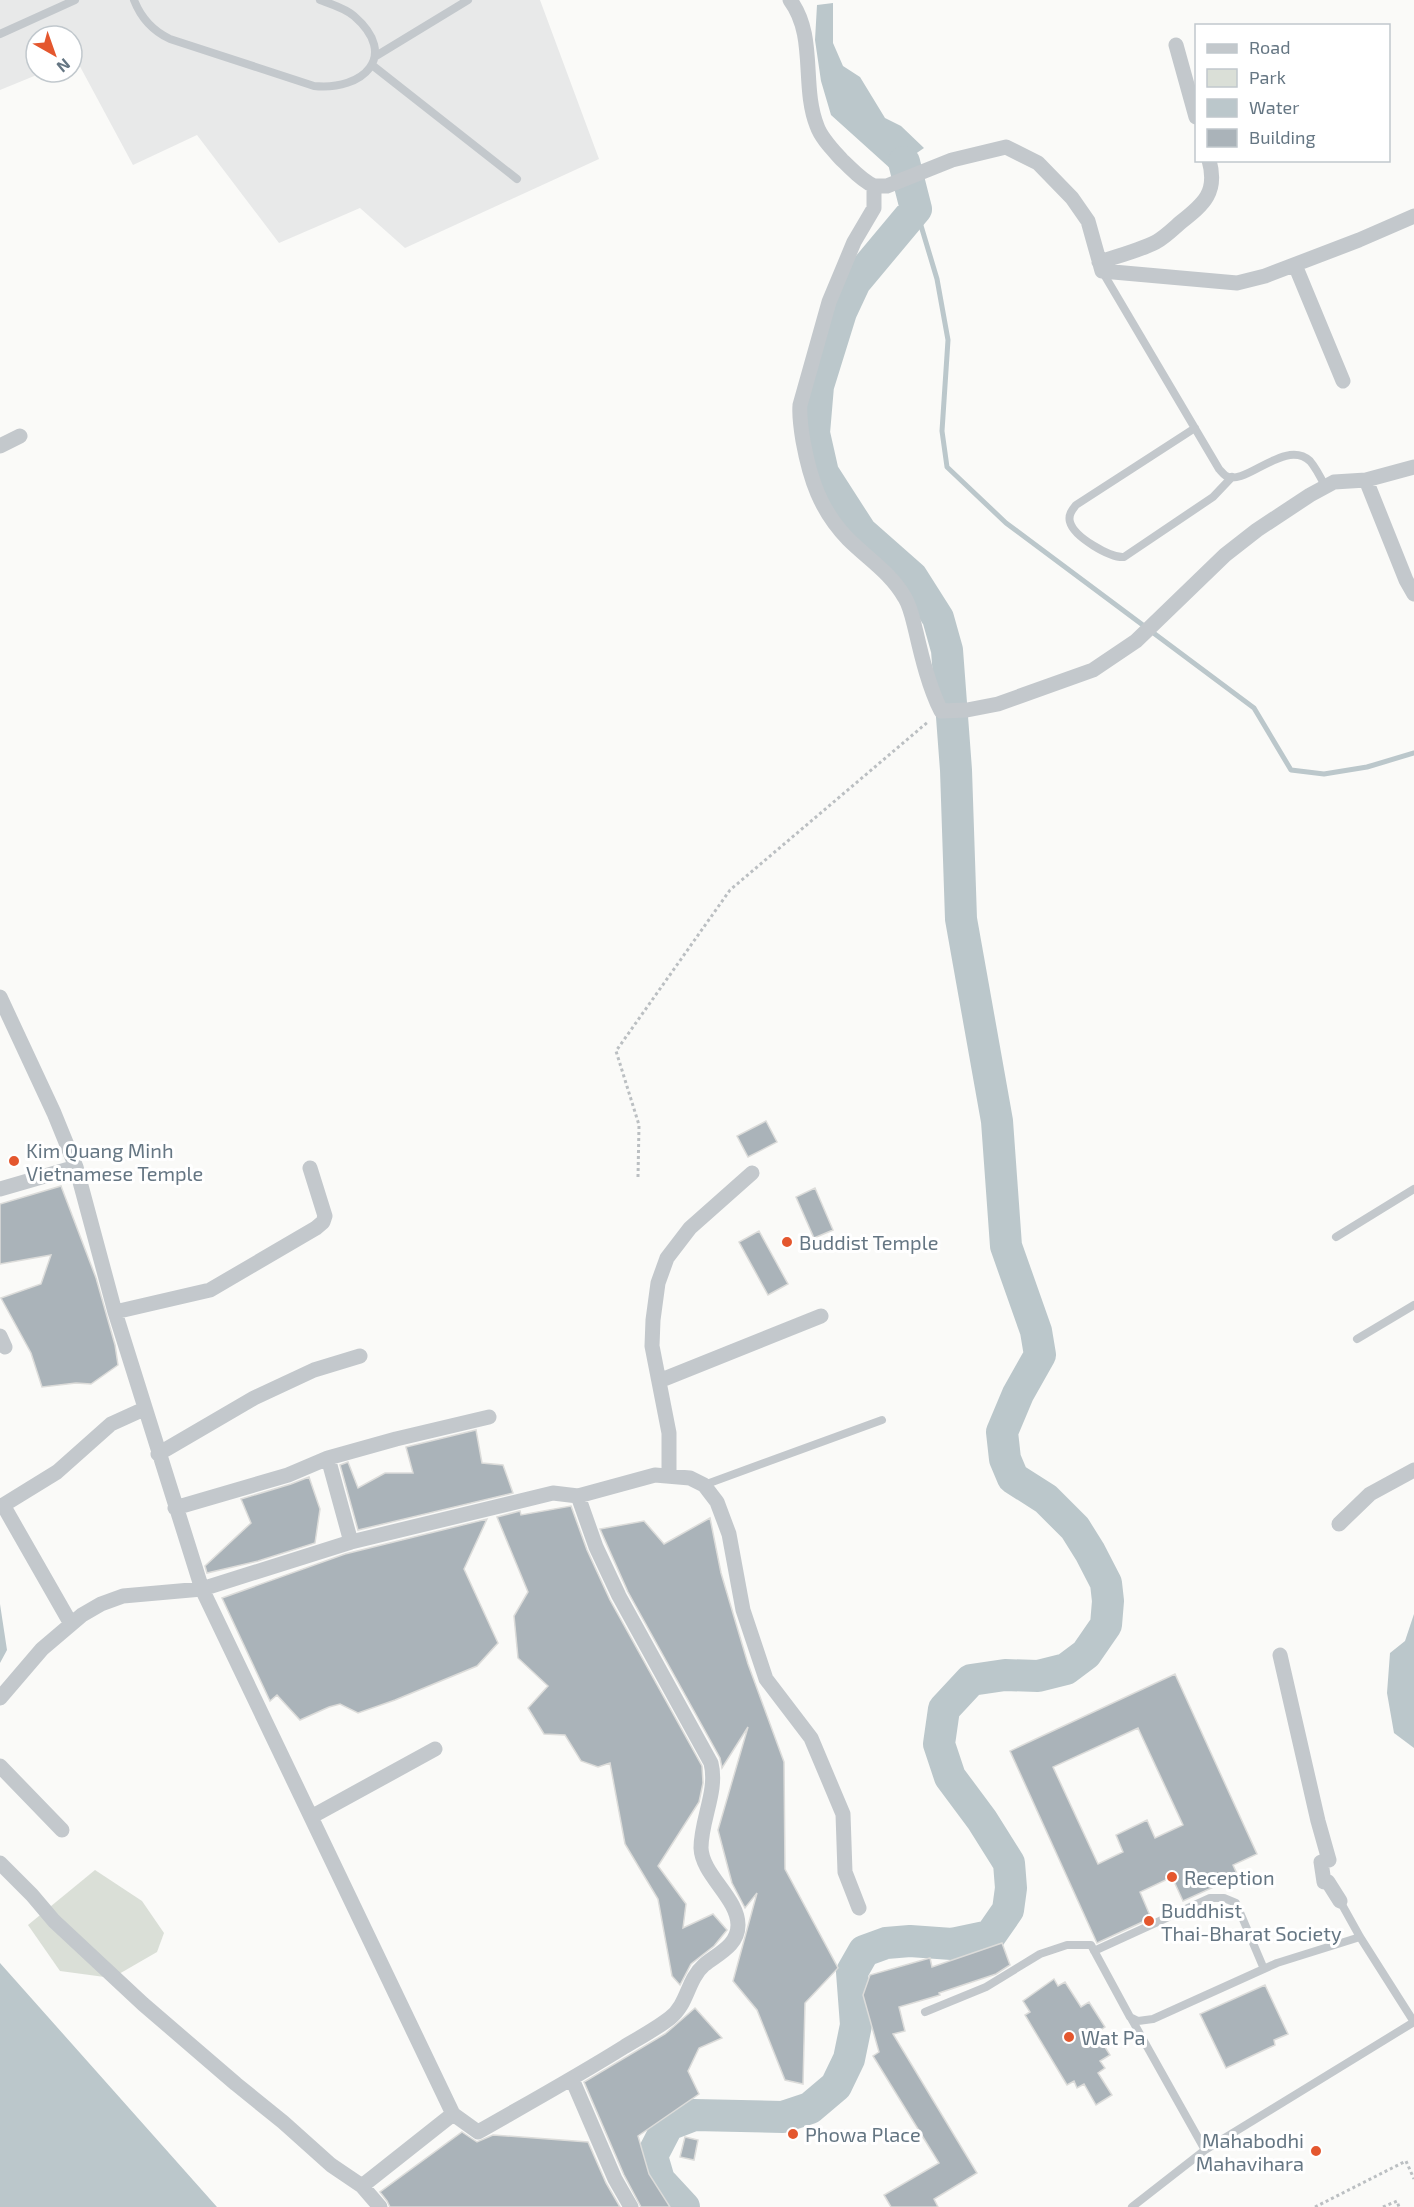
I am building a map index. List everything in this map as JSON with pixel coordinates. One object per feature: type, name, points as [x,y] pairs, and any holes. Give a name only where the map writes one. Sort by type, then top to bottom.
[{"type":"street","points":[[790,0],[803,22],[813,110],[817,126],[836,153],[854,171],[874,186],[887,186],[952,160],[1006,147],[1038,163],[1072,198],[1088,221],[1100,266]]},
{"type":"street","points":[[1176,45],[1195,110]]},
{"type":"street","points":[[1100,266],[1157,241],[1197,209],[1208,197],[1211,187],[1209,162]]},
{"type":"street","points":[[874,186],[874,208],[845,261],[829,302],[799,416],[810,477],[816,493],[837,526],[883,568],[906,600],[929,679],[941,711],[967,710],[998,704],[1085,674],[1136,640],[1225,555],[1257,530],[1325,486],[1334,482],[1366,480],[1414,467]]},
{"type":"street","points":[[1100,266],[1237,284],[1295,265],[1414,216]]},
{"type":"street","points":[[1295,265],[1343,381]]},
{"type":"street","points":[[0,446],[20,436]]},
{"type":"street","points":[[1366,480],[1406,580],[1414,594]]},
{"type":"street","points":[[0,997],[54,1113],[76,1167],[144,1409],[202,1588],[453,2114],[478,2132],[572,2079],[672,2017],[684,2002],[691,1980],[703,1966],[727,1949],[737,1935],[736,1911],[709,1868],[701,1849],[714,1775],[711,1763],[619,1596],[596,1547],[578,1496]]},
{"type":"street","points":[[0,1189],[76,1167]]},
{"type":"street","points":[[115,1312],[210,1290],[315,1228],[323,1222],[326,1216],[310,1168]]},
{"type":"street","points":[[669,1476],[669,1433],[652,1346],[658,1283],[667,1258],[690,1228],[752,1173]]},
{"type":"street","points":[[659,1381],[821,1316]]},
{"type":"street","points":[[158,1454],[254,1398],[314,1370],[360,1356]]},
{"type":"street","points":[[71,1624],[2,1506],[57,1473],[111,1424],[144,1409]]},
{"type":"street","points":[[176,1508],[288,1475],[328,1458],[489,1417]]},
{"type":"street","points":[[328,1458],[351,1542]]},
{"type":"street","points":[[1339,1524],[1370,1494],[1414,1470]]},
{"type":"street","points":[[0,1698],[42,1649],[71,1624],[101,1604],[123,1596],[202,1588],[351,1542],[553,1493],[578,1496],[655,1475],[690,1478],[704,1485],[717,1502],[729,1534],[743,1610],[766,1679],[811,1738],[843,1814],[845,1872],[860,1908]]},
{"type":"street","points":[[1280,1655],[1329,1860],[1321,1862],[1324,1882],[1328,1882],[1340,1901]]},
{"type":"street","points":[[311,1817],[435,1749]]},
{"type":"street","points":[[0,1766],[63,1830]]},
{"type":"street","points":[[0,1863],[54,1921],[143,2004],[331,2165],[362,2186],[380,2207]]},
{"type":"street","points":[[572,2079],[615,2179],[632,2207]]},
{"type":"street","points":[[362,2186],[453,2114]]},
{"type":"lane","points":[[0,33],[75,0]]},
{"type":"lane","points":[[134,0],[144,19],[162,35],[314,86],[341,86],[363,75],[372,65],[376,56],[376,48],[373,40],[352,14],[320,0]]},
{"type":"lane","points":[[376,56],[468,0]]},
{"type":"lane","points":[[372,65],[517,180]]},
{"type":"lane","points":[[1100,266],[1219,469],[1226,476],[1240,476],[1277,459],[1292,455],[1303,456],[1311,463],[1325,486]]},
{"type":"lane","points":[[1195,428],[1076,505],[1070,513],[1070,522],[1076,532],[1110,556],[1124,557],[1213,497],[1232,477]]},
{"type":"lane","points":[[1336,1237],[1414,1189]]},
{"type":"lane","points":[[1358,1340],[1414,1305]]},
{"type":"lane","points":[[704,1485],[882,1419]]},
{"type":"lane","points":[[1094,1951],[1210,1898],[1224,1898],[1236,1904],[1264,1969]]},
{"type":"lane","points":[[1132,2207],[1205,2150],[1414,2022],[1340,1901]]},
{"type":"lane","points":[[1130,2017],[1138,2022],[1153,2019],[1277,1963],[1360,1937]]},
{"type":"lane","points":[[925,2012],[986,1987],[1040,1953],[1066,1945],[1091,1945],[1205,2150]]},
{"type":"path","points":[[638,1177],[639,1125],[616,1051],[730,890],[941,711]]},
{"type":"path","points":[[1315,2207],[1406,2161],[1414,2179]]},
{"type":"path","points":[[1383,2207],[1396,2201],[1399,2207]]},
{"type":"shaded area","points":[[0,0],[540,0],[599,159],[405,248],[360,208],[279,243],[197,135],[133,165],[84,74],[84,24],[24,24],[24,80],[0,90]]},
{"type":"green space","points":[[95,1870],[142,1901],[164,1933],[157,1952],[112,1978],[60,1971],[28,1925]]},
{"type":"water","points":[[833,3],[833,43],[843,66],[860,77],[885,118],[901,126],[924,148],[892,170],[831,115],[821,81],[815,40],[817,5]]},
{"type":"water","points":[[0,1604],[7,1650],[0,1663]]},
{"type":"water","points":[[1414,1614],[1414,1748],[1394,1733],[1387,1693],[1390,1653],[1405,1641]]},
{"type":"water","points":[[0,1963],[217,2207],[0,2207]]},
{"type":"building","points":[[766,1121],[777,1142],[748,1157],[737,1136]]},
{"type":"building","points":[[61,1186],[96,1278],[115,1345],[118,1365],[91,1384],[76,1383],[42,1387],[31,1353],[1,1298],[41,1284],[51,1255],[0,1264],[0,1204]]},
{"type":"building","points":[[815,1188],[833,1230],[814,1238],[796,1197]]},
{"type":"building","points":[[759,1231],[788,1284],[768,1295],[739,1242]]},
{"type":"building","points":[[476,1430],[482,1463],[503,1465],[513,1493],[358,1530],[340,1465],[348,1462],[358,1488],[385,1473],[413,1473],[406,1447]]},
{"type":"building","points":[[309,1477],[320,1509],[315,1543],[258,1561],[207,1573],[205,1566],[251,1523],[241,1499]]},
{"type":"building","points":[[571,1506],[587,1550],[610,1600],[702,1766],[703,1783],[699,1802],[658,1866],[686,1904],[683,1928],[713,1914],[727,1930],[714,1946],[691,1964],[680,1985],[672,1976],[658,1899],[625,1844],[610,1763],[598,1767],[581,1761],[565,1735],[544,1734],[528,1708],[548,1686],[518,1658],[514,1616],[528,1592],[497,1517],[520,1511],[521,1515]]},
{"type":"building","points":[[710,1518],[721,1573],[748,1664],[784,1762],[785,1869],[838,1968],[805,2003],[803,2084],[785,2080],[757,2010],[733,1981],[757,1893],[745,1908],[732,1883],[718,1830],[748,1727],[722,1768],[720,1758],[628,1592],[600,1529],[644,1521],[664,1544]]},
{"type":"building","points":[[487,1519],[464,1569],[498,1643],[477,1666],[358,1713],[340,1704],[300,1720],[277,1695],[270,1701],[222,1598],[345,1554]]},
{"type":"building","points":[[1175,1674],[1257,1854],[1233,1865],[1238,1876],[1183,1901],[1172,1877],[1140,1892],[1151,1918],[1097,1943],[1010,1751]],"holes":[[[1138,1728],[1183,1825],[1155,1838],[1147,1820],[1116,1835],[1123,1852],[1098,1864],[1053,1767]]]},
{"type":"building","points":[[1002,1943],[1010,1965],[996,1974],[939,1993],[940,1995],[899,2007],[905,2031],[893,2034],[977,2173],[934,2199],[938,2207],[891,2207],[884,2195],[939,2163],[873,2056],[879,2052],[863,1995],[870,1975],[930,1958],[932,1967]]},
{"type":"building","name":"Wat Pa","points":[[1054,1979],[1058,1986],[1065,1982],[1081,2007],[1089,2002],[1105,2027],[1096,2033],[1110,2055],[1100,2061],[1105,2068],[1098,2073],[1112,2095],[1096,2105],[1084,2084],[1077,2088],[1074,2081],[1067,2085],[1025,2015],[1030,2012],[1023,2001]]},
{"type":"building","points":[[1265,1985],[1288,2034],[1274,2040],[1275,2045],[1226,2068],[1200,2014]]},
{"type":"building","points":[[695,2008],[722,2038],[699,2048],[688,2071],[699,2094],[638,2136],[649,2174],[670,2207],[641,2207],[624,2175],[584,2082],[665,2034]]},
{"type":"building","points":[[462,2132],[477,2142],[493,2135],[588,2142],[606,2183],[620,2207],[390,2207],[380,2192]]},
{"type":"building","points":[[685,2137],[698,2140],[694,2160],[680,2157]]},
{"type":"waterway","points":[[684,2207],[659,2180],[652,2156],[668,2125],[694,2115],[783,2117],[810,2108],[836,2086],[849,2059],[856,2025],[852,1972],[864,1951],[886,1943],[910,1941],[952,1944],[990,1936],[1008,1910],[1011,1888],[1009,1863],[982,1820],[950,1777],[939,1744],[944,1709],[971,1680],[1005,1675],[1038,1676],[1066,1669],[1086,1654],[1106,1625],[1108,1601],[1106,1583],[1090,1552],[1075,1528],[1046,1499],[1013,1478],[1005,1459],[1002,1432],[1018,1394],[1040,1355],[1036,1331],[1006,1246],[997,1121],[961,919],[956,770],[947,650],[938,618],[912,577],[861,532],[823,473],[814,433],[818,386],[841,312],[855,282],[916,209],[904,162]]},
{"type":"waterway","points":[[916,209],[937,279],[948,340],[942,431],[947,467],[1006,523],[1254,708],[1291,770],[1324,774],[1367,767],[1414,753]]},
{"type":"place","name":"Kim Quang Minh Vietnamese Temple","points":[[14,1161]]},
{"type":"place","name":"Buddist Temple","points":[[787,1242]]},
{"type":"place","name":"Reception","points":[[1172,1877]]},
{"type":"place","name":"Buddhist Thai-Bharat Society","points":[[1149,1921]]},
{"type":"place","name":"Wat Pa","points":[[1069,2037]]},
{"type":"place","name":"Phowa Place","points":[[793,2134]]},
{"type":"place","name":"Mahabodhi Mahavihara","points":[[1316,2151]]}]
